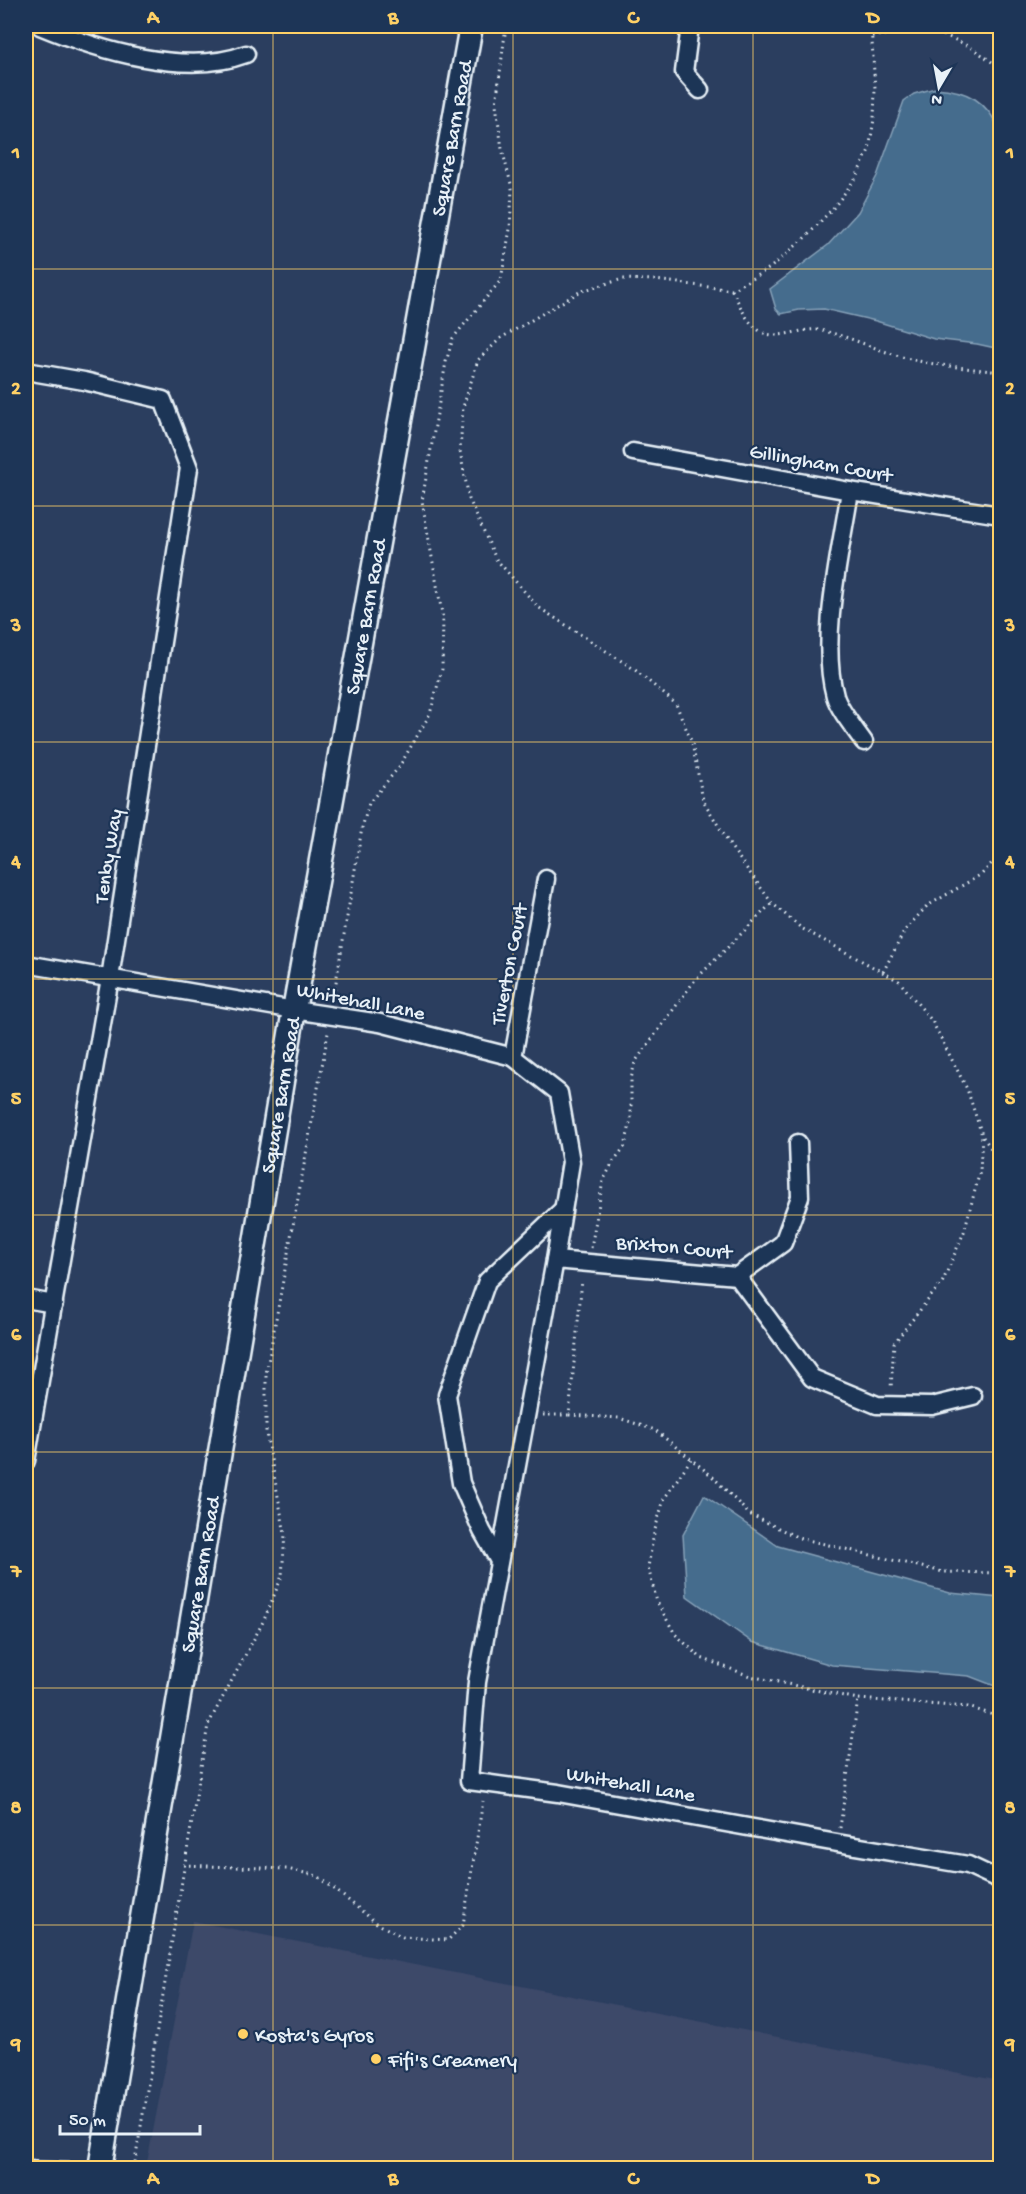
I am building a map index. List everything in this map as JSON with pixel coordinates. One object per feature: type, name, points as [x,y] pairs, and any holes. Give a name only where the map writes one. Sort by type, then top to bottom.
[{"type":"street","points":[[40,26],[98,48],[140,57],[208,64],[246,54]]},
{"type":"street","name":"Square Barn Road","points":[[100,2169],[294,1010],[471,26]]},
{"type":"street","points":[[690,26],[684,72],[700,90]]},
{"type":"street","name":"Tenby Way","points":[[26,371],[84,381],[164,400],[189,468],[110,978],[26,1461]]},
{"type":"street","name":"Gillingham Court","points":[[633,452],[1000,515]]},
{"type":"street","points":[[850,491],[833,605],[828,660],[835,698],[864,742]]},
{"type":"street","name":"Tiverton Court","points":[[513,1057],[546,879]]},
{"type":"street","name":"Whitehall Lane","points":[[26,964],[380,1023],[513,1057],[559,1093],[571,1162],[477,1682],[469,1781],[558,1793],[968,1864],[1000,1880]]},
{"type":"street","name":"Brixton Court","points":[[555,1260],[737,1276],[783,1243],[800,1197],[798,1143]]},
{"type":"street","points":[[500,1561],[482,1531],[461,1483],[447,1395],[487,1281],[563,1209]]},
{"type":"street","points":[[737,1276],[812,1378],[877,1405],[932,1406],[973,1396]]},
{"type":"street","points":[[26,1299],[54,1304]]},
{"type":"lane","points":[[27,2166],[70,2169]]},
{"type":"path","points":[[134,2169],[183,1864],[208,1725],[223,1692],[254,1640],[282,1576],[285,1534],[266,1432],[266,1374],[331,1015],[362,828],[369,802],[399,766],[430,714],[442,669],[443,619],[422,501],[446,362],[453,338],[501,280],[510,230],[513,188],[502,149],[496,104],[506,26]]},
{"type":"path","points":[[871,26],[875,88],[874,120],[868,150],[855,179],[835,206],[807,236],[770,268],[732,290],[655,280],[623,279],[581,291],[501,338],[478,360],[462,406],[460,451],[469,499],[496,559],[538,607],[634,669],[676,704],[692,743],[703,800],[731,848],[772,903],[801,928],[899,981],[932,1021],[967,1089],[982,1135],[1000,1161]]},
{"type":"path","points":[[872,36],[932,32],[962,43],[988,57],[1000,69]]},
{"type":"path","points":[[732,290],[746,317],[761,332],[776,335],[799,330],[816,330],[907,358],[1000,372]]},
{"type":"path","points":[[883,972],[905,930],[927,906],[982,874],[1000,854]]},
{"type":"path","points":[[569,1415],[581,1284],[588,1262],[603,1181],[625,1146],[631,1120],[631,1079],[635,1062],[695,980],[772,903]]},
{"type":"path","points":[[889,1405],[894,1343],[943,1281],[964,1232],[980,1171],[982,1135]]},
{"type":"path","points":[[526,1415],[569,1415],[619,1419],[655,1430],[712,1476],[749,1514],[799,1538],[943,1572],[1000,1573]]},
{"type":"path","points":[[691,1459],[664,1499],[654,1533],[648,1566],[657,1602],[675,1634],[701,1658],[750,1676],[858,1699],[968,1707],[1000,1717]]},
{"type":"path","points":[[837,1843],[858,1699]]},
{"type":"path","points":[[183,1864],[286,1869],[318,1876],[378,1924],[403,1937],[448,1940],[463,1925],[486,1784]]},
{"type":"shaded area","points":[[935,88],[957,91],[975,99],[989,112],[1000,131],[1000,349],[934,339],[876,321],[824,309],[799,310],[781,314],[776,309],[770,289],[828,245],[858,212],[877,176],[904,101],[914,94]]},
{"type":"shaded area","points":[[704,1495],[778,1546],[950,1593],[1000,1598],[1000,1688],[969,1676],[832,1665],[752,1642],[687,1596],[683,1535]]},
{"type":"shaded area","points":[[193,1921],[1000,2081],[1000,2149],[997,2168],[146,2168]]},
{"type":"place","name":"Kosta's Gyros","points":[[243,2034]]},
{"type":"place","name":"Fifi's Creamery","points":[[376,2059]]}]
